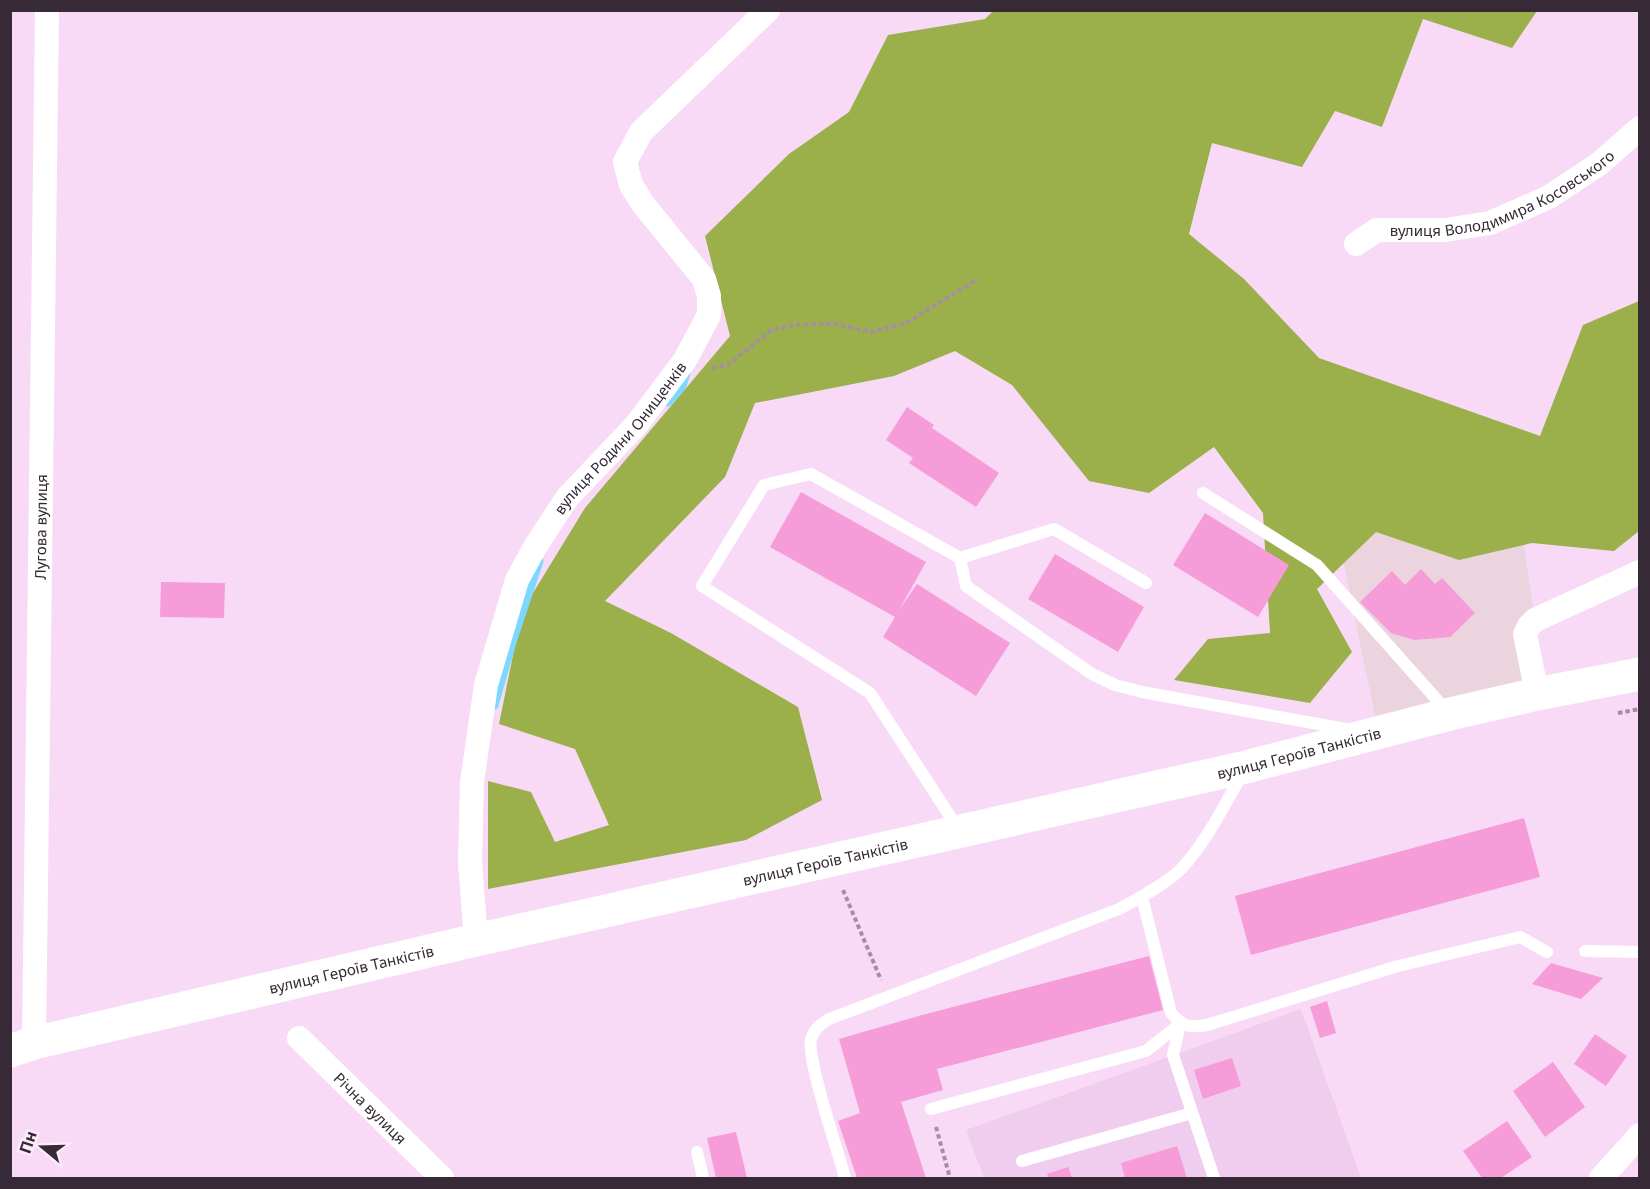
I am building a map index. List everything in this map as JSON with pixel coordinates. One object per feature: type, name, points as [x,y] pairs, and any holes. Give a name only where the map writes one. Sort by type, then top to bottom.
[{"type":"main road","name":"вулиця Героїв Танкістів","points":[[22,1047],[477,940],[1246,767],[1450,714],[1640,674]]},
{"type":"street","name":"Лугова вулиця","points":[[22,1047],[47,10]]},
{"type":"street","name":"вулиця Родини Онищенків","points":[[477,940],[470,862],[472,782],[486,685],[517,580],[567,498],[637,424],[686,360],[709,315],[709,296],[704,279],[631,185],[625,162],[641,132],[768,10]]},
{"type":"street","name":"вулиця Володимира Косовського","points":[[1356,244],[1377,230],[1445,230],[1490,223],[1550,197],[1599,164],[1640,128]]},
{"type":"street","points":[[1537,694],[1525,634],[1529,626],[1535,620],[1640,572]]},
{"type":"street","name":"Річна вулиця","points":[[299,1038],[442,1179]]},
{"type":"street","points":[[1601,1179],[1640,1135]]},
{"type":"lane","points":[[960,831],[870,693],[702,586],[764,485],[811,474],[960,558],[1054,529],[1146,583]]},
{"type":"lane","points":[[1203,493],[1317,564],[1450,714]]},
{"type":"lane","points":[[960,558],[966,586],[1092,674],[1115,685],[1376,735]]},
{"type":"lane","points":[[845,1179],[813,1064],[811,1040],[818,1026],[830,1019],[1119,909],[1142,897],[1181,869],[1211,828],[1246,767]]},
{"type":"lane","points":[[1142,897],[1171,1014],[1180,1024],[1192,1027],[1207,1025],[1398,966],[1520,937],[1547,952]]},
{"type":"lane","points":[[1586,951],[1640,952]]},
{"type":"lane","points":[[931,1109],[1146,1051],[1180,1024]]},
{"type":"lane","points":[[1180,1024],[1173,1055],[1214,1179]]},
{"type":"lane","points":[[1022,1161],[1192,1113]]},
{"type":"lane","points":[[697,1152],[704,1179]]},
{"type":"path","points":[[686,360],[710,368],[728,364],[771,330],[794,325],[835,324],[870,332],[906,323],[978,279]]},
{"type":"path","points":[[839,879],[888,997]]},
{"type":"path","points":[[931,1109],[950,1179]]},
{"type":"shaded area","points":[[1519,512],[1544,682],[1375,716],[1337,531]]},
{"type":"shaded area","points":[[1301,1009],[1361,1178],[984,1178],[966,1130]]},
{"type":"green space","points":[[994,10],[1537,11],[1512,48],[1423,19],[1382,127],[1335,111],[1302,167],[1212,143],[1189,234],[1244,279],[1319,358],[1540,436],[1583,325],[1639,301],[1639,531],[1614,551],[1532,543],[1459,560],[1376,532],[1317,589],[1352,652],[1310,703],[1174,680],[1208,639],[1270,633],[1263,513],[1214,447],[1149,493],[1089,481],[1012,385],[955,351],[894,376],[755,403],[725,477],[605,601],[671,633],[798,707],[822,800],[746,840],[488,889],[488,781],[531,792],[555,842],[609,825],[575,749],[499,724],[522,611],[585,508],[730,336],[705,236],[789,154],[849,112],[888,35],[985,19]]},
{"type":"building","points":[[907,407],[934,425],[932,428],[999,473],[976,507],[909,463],[913,458],[886,440]]},
{"type":"building","points":[[801,492],[926,562],[899,610],[917,584],[1010,643],[976,696],[883,637],[895,617],[770,547]]},
{"type":"building","points":[[1205,513],[1289,565],[1258,617],[1173,565]]},
{"type":"building","points":[[1055,554],[1144,607],[1118,652],[1028,599]]},
{"type":"building","points":[[1421,569],[1435,584],[1442,578],[1475,613],[1450,637],[1414,640],[1391,633],[1360,602],[1392,571],[1405,585]]},
{"type":"building","points":[[161,582],[225,583],[224,618],[160,617]]},
{"type":"building","points":[[1524,818],[1540,877],[1251,955],[1235,896]]},
{"type":"building","points":[[1149,956],[1163,1010],[937,1069],[943,1090],[901,1102],[926,1178],[857,1178],[838,1121],[860,1113],[839,1039]]},
{"type":"building","points":[[1551,963],[1603,978],[1581,999],[1532,984]]},
{"type":"building","points":[[1327,1001],[1336,1033],[1320,1038],[1310,1007]]},
{"type":"building","points":[[1595,1034],[1627,1056],[1606,1086],[1574,1064]]},
{"type":"building","points":[[1232,1058],[1241,1086],[1203,1099],[1194,1070]]},
{"type":"building","points":[[1553,1062],[1585,1107],[1545,1137],[1513,1091]]},
{"type":"building","points":[[1507,1121],[1532,1157],[1501,1178],[1482,1178],[1463,1151]]},
{"type":"building","points":[[736,1132],[747,1178],[716,1178],[707,1138]]},
{"type":"building","points":[[1177,1146],[1187,1178],[1125,1178],[1121,1163]]},
{"type":"building","points":[[1068,1167],[1072,1178],[1049,1178],[1047,1174]]},
{"type":"waterway","points":[[668,402],[682,386],[686,373]]},
{"type":"waterway","points":[[494,705],[539,561]]}]
